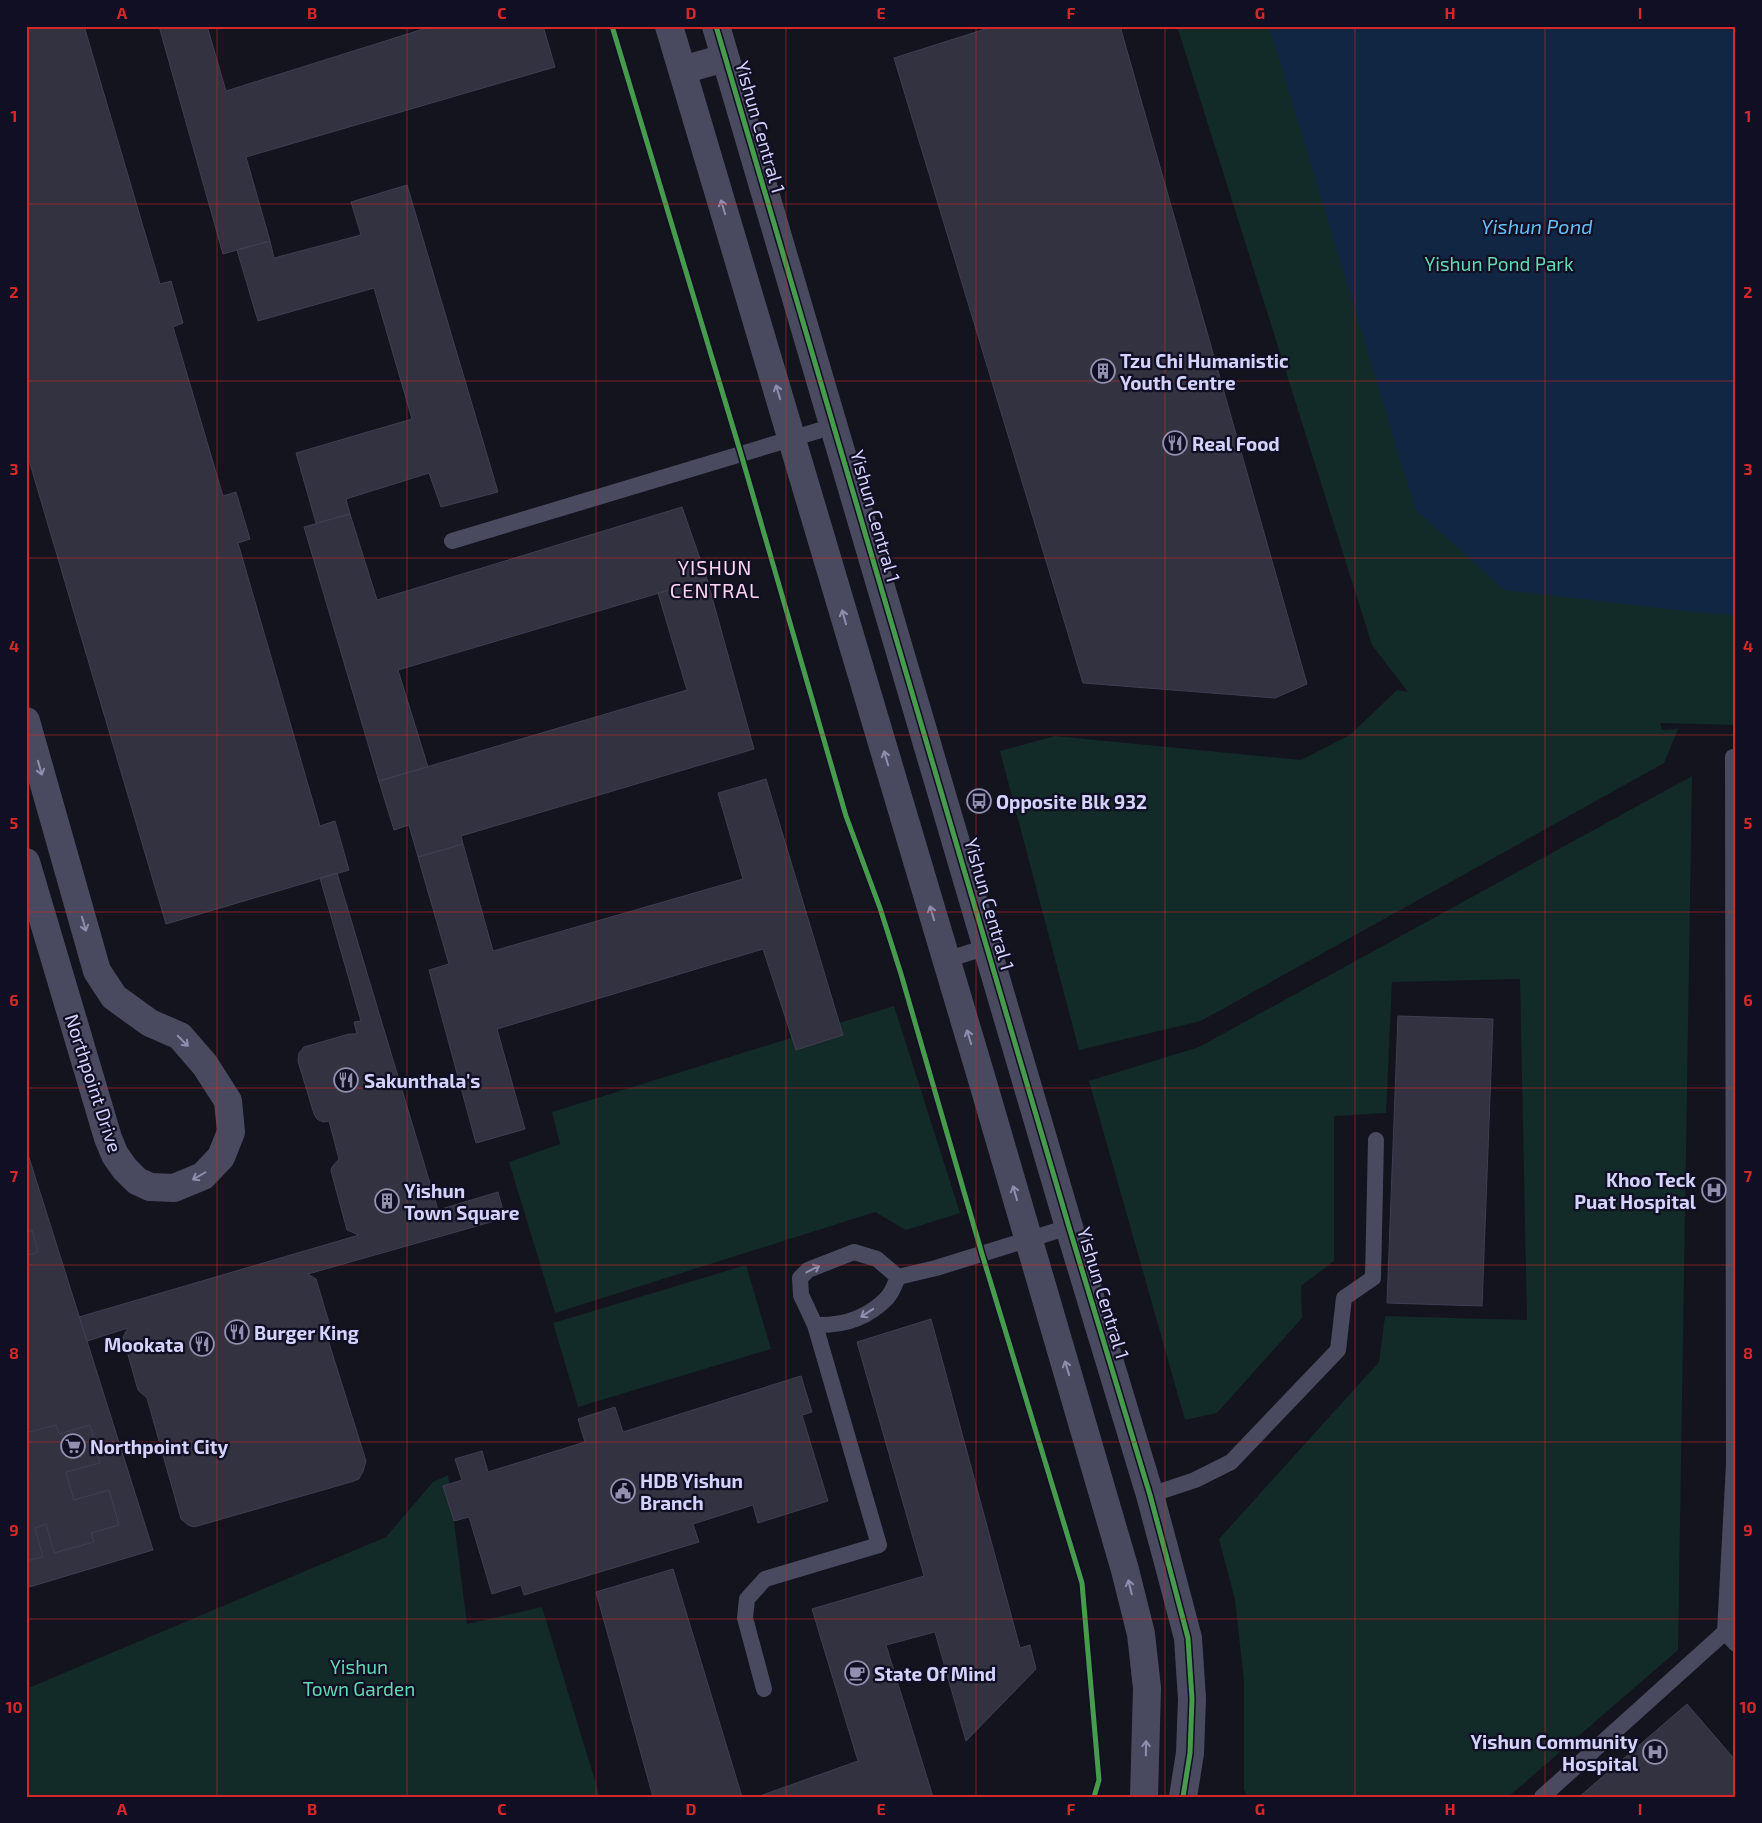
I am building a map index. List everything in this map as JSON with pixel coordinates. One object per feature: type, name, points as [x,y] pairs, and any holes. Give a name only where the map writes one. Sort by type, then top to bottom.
[{"type":"street","points":[[669,26],[1125,1570],[1141,1634],[1147,1688],[1144,1797]]},
{"type":"street","name":"Yishun Central 1","points":[[716,26],[1069,1227],[1150,1495],[1188,1638],[1192,1699],[1190,1753],[1183,1797]]},
{"type":"street","points":[[682,70],[725,58]]},
{"type":"street","name":"Northpoint Drive","points":[[26,721],[97,971],[114,997],[150,1022],[180,1036],[206,1065],[228,1101],[231,1132],[221,1157],[203,1176],[174,1188],[150,1187],[137,1181],[115,1155],[108,1138],[26,862]]},
{"type":"lane","points":[[452,541],[834,426]]},
{"type":"lane","points":[[1542,1797],[1730,1638],[1734,1464],[1733,757]]},
{"type":"lane","points":[[946,960],[987,947]]},
{"type":"lane","points":[[1150,1495],[1195,1480],[1231,1462],[1338,1350],[1344,1298],[1373,1278],[1376,1140]]},
{"type":"lane","points":[[898,1277],[936,1268],[1069,1227]]},
{"type":"lane","points":[[764,1689],[745,1618],[747,1599],[765,1579],[879,1546],[815,1326],[801,1295],[800,1278],[808,1270],[854,1252],[877,1259],[898,1277]]},
{"type":"lane","points":[[815,1326],[832,1326],[865,1317],[888,1297],[898,1277]]},
{"type":"green space","name":"Yishun Pond Park","points":[[1177,26],[1736,26],[1736,725],[1660,723],[1662,730],[1678,729],[1664,763],[1201,1021],[1079,1050],[1000,751],[1055,736],[1301,760],[1350,735],[1397,690],[1408,692],[1372,645]]},
{"type":"green space","points":[[1692,776],[1678,1650],[1508,1797],[1247,1797],[1244,1789],[1244,1681],[1235,1600],[1219,1539],[1379,1362],[1385,1316],[1527,1320],[1520,979],[1392,982],[1386,1113],[1334,1116],[1334,1261],[1301,1286],[1302,1318],[1217,1413],[1185,1420],[1089,1081],[1199,1047]]},
{"type":"green space","points":[[894,1006],[960,1213],[906,1230],[875,1212],[555,1313],[509,1162],[560,1144],[552,1112]]},
{"type":"green space","points":[[746,1265],[771,1349],[578,1407],[553,1323]]},
{"type":"green space","name":"Yishun Town Garden","points":[[448,1475],[467,1624],[542,1607],[600,1797],[26,1797],[26,1689],[386,1537],[433,1482]]},
{"type":"water","name":"Yishun Pond","points":[[1269,26],[1736,26],[1736,615],[1693,612],[1504,590],[1415,509]]},
{"type":"building","points":[[26,26],[84,26],[160,284],[171,281],[183,323],[173,327],[223,496],[236,492],[250,539],[238,543],[320,826],[335,821],[349,870],[166,924],[26,450]]},
{"type":"building","points":[[159,26],[207,26],[226,91],[433,26],[543,26],[555,67],[246,157],[270,241],[223,254]]},
{"type":"building","name":"Tzu Chi Humanistic Youth Centre","points":[[995,26],[1120,26],[1307,684],[1275,698],[1083,683],[894,58]]},
{"type":"building","points":[[407,185],[498,492],[441,507],[429,473],[346,499],[350,514],[316,523],[296,453],[412,419],[374,288],[258,321],[237,250],[270,241],[274,258],[361,235],[351,202]]},
{"type":"building","points":[[682,507],[707,579],[398,670],[428,767],[379,781],[304,527],[350,514],[377,600]]},
{"type":"building","points":[[707,579],[754,749],[461,836],[463,844],[418,857],[409,825],[394,830],[379,781],[687,690],[658,593]]},
{"type":"building","points":[[766,779],[843,1035],[796,1050],[763,949],[497,1029],[525,1129],[476,1143],[429,970],[449,964],[418,857],[463,844],[493,951],[743,879],[718,793]]},
{"type":"building","name":"Yishun Town Square","points":[[337,873],[438,1210],[498,1192],[505,1218],[308,1274],[316,1279],[333,1336],[329,1343],[366,1461],[363,1471],[359,1479],[351,1482],[194,1527],[181,1519],[147,1398],[138,1390],[123,1337],[128,1328],[87,1341],[79,1317],[359,1235],[347,1230],[331,1171],[339,1159],[329,1121],[323,1122],[317,1119],[314,1114],[298,1061],[299,1053],[304,1047],[349,1034],[357,1034],[354,1022],[361,1021],[320,878]]},
{"type":"building","points":[[1398,1016],[1493,1019],[1482,1306],[1387,1303]]},
{"type":"building","name":"Northpoint City","points":[[26,1148],[153,1550],[26,1588]]},
{"type":"building","points":[[32,1230],[38,1252],[26,1256],[26,1232]]},
{"type":"building","points":[[931,1319],[1020,1648],[1030,1645],[1036,1669],[966,1741],[935,1632],[886,1645],[933,1797],[757,1797],[858,1761],[812,1609],[924,1576],[857,1342]]},
{"type":"building","points":[[801,1376],[812,1412],[802,1415],[828,1501],[758,1523],[753,1505],[693,1524],[699,1542],[524,1595],[521,1585],[492,1594],[469,1517],[454,1521],[443,1486],[462,1480],[455,1459],[482,1451],[488,1472],[585,1442],[578,1419],[615,1407],[623,1432]]},
{"type":"building","points":[[56,1425],[59,1434],[90,1425],[100,1463],[66,1472],[74,1500],[109,1490],[119,1525],[91,1533],[94,1542],[54,1553],[46,1524],[35,1528],[43,1557],[26,1561],[26,1474],[29,1473],[26,1463],[26,1433]]},
{"type":"building","points":[[673,1569],[742,1797],[653,1797],[596,1592]]},
{"type":"building","points":[[1687,1704],[1736,1761],[1736,1797],[1579,1797]]},
{"type":"cycle path","points":[[612,26],[741,454],[846,816],[880,908],[901,974],[982,1254],[1082,1583],[1099,1780],[1094,1797]]},
{"type":"cycle path","points":[[716,26],[1069,1227],[1150,1495],[1188,1638],[1192,1699],[1190,1753],[1183,1797]]},
{"type":"place","name":"Tzu Chi Humanistic Youth Centre","points":[[1103,371]]},
{"type":"place","name":"Real Food","points":[[1175,443]]},
{"type":"place","name":"Opposite Blk 932","points":[[979,801]]},
{"type":"place","name":"Sakunthala's","points":[[346,1080]]},
{"type":"place","name":"Khoo Teck Puat Hospital","points":[[1714,1190]]},
{"type":"place","name":"Yishun Town Square","points":[[387,1201]]},
{"type":"place","name":"Burger King","points":[[237,1332]]},
{"type":"place","name":"Mookata","points":[[202,1344]]},
{"type":"place","name":"Northpoint City","points":[[73,1446]]},
{"type":"place","name":"HDB Yishun Branch","points":[[623,1491]]},
{"type":"place","name":"State Of Mind","points":[[857,1673]]},
{"type":"place","name":"Yishun Community Hospital","points":[[1655,1752]]},
{"type":"district","name":"YISHUN CENTRAL","points":[[715,578]]}]
